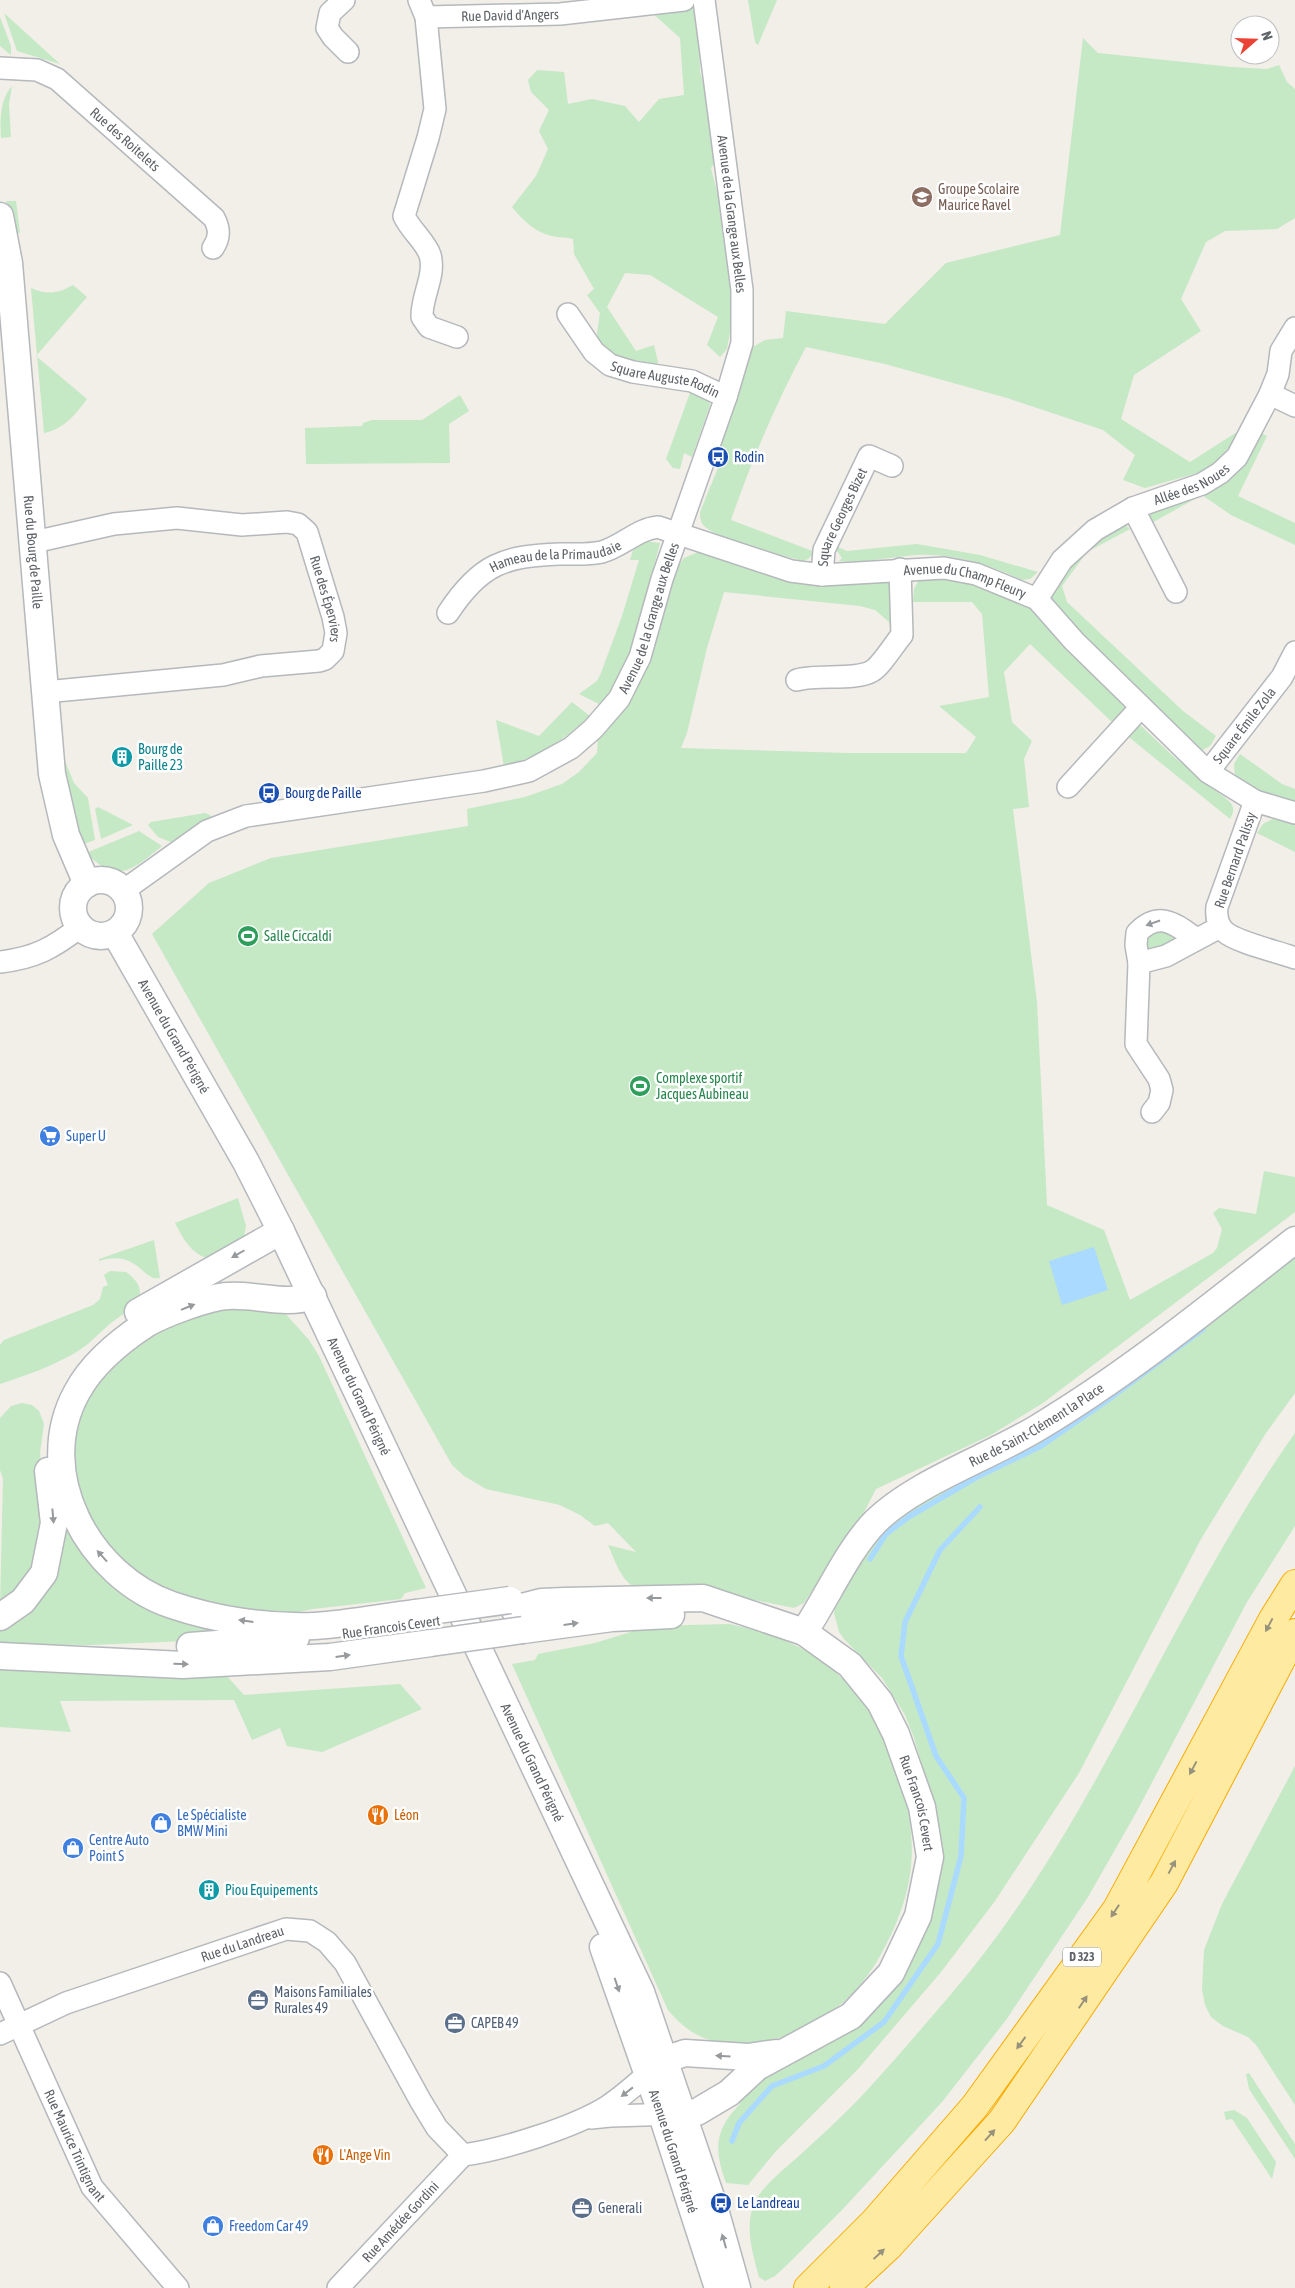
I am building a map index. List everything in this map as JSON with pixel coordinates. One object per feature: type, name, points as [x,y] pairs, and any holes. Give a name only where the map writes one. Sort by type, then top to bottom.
[{"type":"highway","name":"D 323","points":[[808,2288],[875,2221],[975,2106],[1117,1909],[1273,1618],[1295,1584]]},
{"type":"highway","name":"D 323","points":[[844,2288],[889,2246],[1002,2121],[1164,1883],[1295,1633]]},
{"type":"street","points":[[344,0],[330,13],[327,28],[348,52]]},
{"type":"street","name":"Rue David d'Angers","points":[[423,9],[560,14],[684,0]]},
{"type":"street","name":"Avenue de la Grange aux Belles","points":[[123,891],[196,839],[232,820],[276,810],[512,776],[529,771],[560,757],[593,729],[620,698],[640,657],[662,579],[726,397],[742,343],[743,300],[704,0]]},
{"type":"street","points":[[423,9],[434,109],[428,138],[404,216],[411,230],[426,247],[431,263],[422,317],[429,327],[457,337]]},
{"type":"street","name":"Rue des Roitelets","points":[[0,68],[37,70],[57,79],[214,218],[219,229],[217,243],[214,248]]},
{"type":"street","name":"Rue du Bourg de Paille","points":[[0,216],[9,263],[34,542],[52,774],[60,814],[87,884]]},
{"type":"street","name":"Square Auguste Rodin","points":[[568,314],[594,352],[610,365],[634,372],[692,381],[726,397]]},
{"type":"street","name":"Allée des Noues","points":[[1037,599],[1062,560],[1095,530],[1133,508],[1186,491],[1220,473],[1237,457],[1270,394],[1278,374],[1281,351],[1295,328]]},
{"type":"street","points":[[1270,394],[1295,406]]},
{"type":"street","name":"Square Georges Bizet","points":[[822,575],[824,550],[869,456],[892,466]]},
{"type":"street","points":[[1133,508],[1176,592]]},
{"type":"street","name":"Rue des Éperviers","points":[[34,542],[114,524],[177,518],[242,525],[293,522],[307,532],[334,618],[336,633],[333,651],[325,659],[319,661],[261,666],[223,675],[45,692]]},
{"type":"street","name":"Hameau de la Primaudaie","points":[[448,613],[462,592],[472,582],[505,561],[529,556],[602,552],[647,528],[658,527],[678,534]]},
{"type":"street","name":"Avenue du Champ Fleury","points":[[678,534],[772,566],[822,575],[900,569],[944,568],[968,572],[1037,599],[1074,641],[1208,772],[1255,801],[1295,812]]},
{"type":"street","points":[[797,680],[816,676],[850,676],[872,671],[902,634],[900,569]]},
{"type":"street","name":"Square Émile Zola","points":[[1208,772],[1278,683],[1295,652]]},
{"type":"street","points":[[1068,787],[1140,707]]},
{"type":"street","name":"Rue Bernard Palissy","points":[[1255,801],[1216,914],[1220,927],[1229,935],[1295,958]]},
{"type":"street","points":[[95,880],[109,881],[123,891],[129,902],[129,914],[124,925],[115,933],[99,936],[80,928],[74,914],[73,904],[79,890],[95,880]]},
{"type":"street","points":[[1152,1112],[1159,1103],[1162,1090],[1159,1079],[1136,1044],[1139,964],[1136,945],[1137,933],[1148,923],[1155,921],[1170,922],[1195,938]]},
{"type":"street","points":[[1139,964],[1166,956],[1195,938],[1220,927]]},
{"type":"street","points":[[0,962],[32,957],[45,952],[80,928]]},
{"type":"street","name":"Avenue du Grand Périgné","points":[[115,933],[246,1162],[281,1231],[641,1992],[656,2067],[672,2114],[718,2288]]},
{"type":"street","points":[[0,1617],[23,1601],[44,1573],[54,1523],[47,1461],[52,1418],[60,1396],[82,1358],[100,1338],[135,1314],[281,1231]]},
{"type":"street","name":"Rue de Saint-Clément la Place","points":[[804,1632],[863,1537],[887,1512],[920,1491],[1038,1428],[1078,1402],[1183,1327],[1295,1240]]},
{"type":"street","points":[[313,1296],[301,1300],[228,1296],[204,1301],[148,1323],[110,1352],[91,1371],[76,1393],[65,1423],[61,1456],[68,1496],[76,1520],[89,1542],[121,1576],[145,1592],[170,1604],[241,1621],[315,1626],[422,1626],[516,1613]]},
{"type":"street","name":"Rue Francois Cevert","points":[[516,1613],[541,1602],[621,1598],[703,1598],[769,1618],[804,1632],[850,1665],[880,1702],[896,1734],[922,1807],[930,1857],[918,1916],[891,1973],[851,2016],[757,2067],[729,2093],[697,2112],[672,2114]]},
{"type":"street","name":"Rue Francois Cevert","points":[[5,1656],[236,1644],[422,1626],[516,1613],[612,1618],[694,1613],[769,1618]]},
{"type":"street","name":"Rue du Landreau","points":[[9,2029],[66,2003],[286,1929],[310,1931],[327,1942],[344,1963],[437,2128],[463,2154]]},
{"type":"street","name":"Rue Maurice Trintignant","points":[[0,1983],[9,2029],[92,2187],[178,2288]]},
{"type":"street","name":"Rue Francois Cevert","points":[[656,2067],[685,2053],[748,2057],[789,2051]]},
{"type":"street","points":[[463,2154],[490,2151],[581,2120],[608,2106],[656,2067]]},
{"type":"street","points":[[581,2120],[610,2116],[672,2114]]},
{"type":"street","name":"Avenue du Grand Périgné","points":[[672,2114],[714,2206],[737,2288]]},
{"type":"street","name":"Rue Amédée Gordini","points":[[338,2288],[463,2154]]},
{"type":"green space","points":[[748,0],[777,0],[758,45],[755,42]]},
{"type":"green space","points":[[693,5],[699,42],[700,72],[708,99],[717,159],[711,168],[723,214],[733,315],[727,349],[720,357],[707,345],[718,317],[650,275],[625,273],[607,307],[636,351],[654,345],[658,362],[656,366],[647,367],[607,353],[598,339],[600,313],[587,295],[594,289],[574,254],[573,239],[550,235],[537,230],[521,218],[512,207],[536,176],[548,149],[539,131],[549,110],[531,92],[528,80],[537,70],[564,72],[568,104],[592,99],[625,106],[639,122],[659,99],[684,95],[680,38],[651,12]]},
{"type":"green space","points":[[4,13],[60,64],[17,51]]},
{"type":"green space","points":[[0,17],[11,46],[11,55],[0,46]]},
{"type":"green space","points":[[1083,38],[1098,53],[1232,67],[1267,69],[1279,65],[1287,82],[1295,89],[1295,218],[1277,229],[1225,231],[1206,242],[1181,299],[1201,331],[1134,375],[1121,419],[1190,462],[1237,432],[1235,440],[1216,462],[1201,472],[1145,488],[1123,480],[1135,455],[1103,430],[1007,398],[885,364],[806,347],[765,432],[731,520],[815,552],[803,561],[737,542],[712,532],[704,526],[701,521],[700,512],[725,451],[718,443],[753,347],[765,340],[783,338],[786,311],[885,324],[946,263],[1060,235]]},
{"type":"green space","points":[[12,86],[9,104],[11,137],[1,138],[3,103]]},
{"type":"green space","points":[[6,201],[16,201],[20,233],[12,233]]},
{"type":"green space","points":[[73,285],[87,297],[37,355],[31,288],[42,292],[52,292]]},
{"type":"green space","points":[[37,357],[87,399],[63,425],[44,433]]},
{"type":"green space","points":[[691,390],[708,399],[710,405],[692,457],[684,453],[680,469],[673,468],[666,459]]},
{"type":"green space","points":[[460,395],[469,411],[449,424],[450,463],[306,464],[305,428],[362,426],[363,423],[372,420],[422,420]]},
{"type":"green space","points":[[1261,433],[1267,436],[1238,496],[1295,523],[1295,545],[1231,515],[1202,495],[1247,458]]},
{"type":"green space","points":[[1202,495],[1148,525],[1148,514]]},
{"type":"green space","points":[[1124,524],[1130,529],[1087,552],[1062,586],[1067,602],[1183,711],[1216,736],[1210,746],[1201,751],[1066,622],[1052,598],[1055,586],[1070,564],[1091,546]]},
{"type":"green space","points":[[642,541],[660,543],[631,648],[613,687],[601,705],[579,694],[597,681],[601,673],[622,616],[639,560],[630,560],[634,547]]},
{"type":"green space","points":[[831,544],[847,551],[917,544],[980,555],[1038,572],[1030,579],[1022,580],[997,569],[971,561],[931,555],[839,561],[842,558],[837,551],[831,553]]},
{"type":"green space","name":"Complexe sportif Jacques Aubineau","points":[[698,552],[779,577],[883,578],[892,583],[893,587],[891,637],[889,622],[875,610],[860,606],[724,592],[707,648],[687,733],[681,748],[849,753],[966,753],[976,737],[939,706],[989,697],[982,614],[972,602],[913,602],[914,589],[922,574],[994,587],[1031,609],[1066,640],[1127,707],[1113,723],[1030,644],[1004,672],[1012,722],[1032,741],[1024,759],[1029,807],[1013,809],[1037,1002],[1047,1205],[1104,1230],[1130,1300],[1213,1253],[1217,1248],[1222,1229],[1213,1213],[1219,1208],[1256,1214],[1264,1171],[1295,1177],[1295,1212],[1043,1403],[991,1435],[876,1489],[862,1516],[804,1603],[794,1608],[719,1593],[637,1588],[631,1585],[623,1576],[608,1545],[636,1552],[608,1523],[595,1526],[580,1515],[560,1505],[486,1489],[464,1476],[452,1465],[152,934],[209,883],[271,858],[468,826],[467,809],[525,797],[562,784],[579,772],[597,753],[598,737],[679,565],[684,558]]},
{"type":"green space","points":[[572,702],[590,716],[571,733],[540,753],[504,766],[496,720],[539,736]]},
{"type":"green space","points":[[1136,724],[1140,725],[1174,757],[1229,801],[1233,810],[1230,819],[1125,734]]},
{"type":"green space","points":[[1240,754],[1282,784],[1295,789],[1295,805],[1272,800],[1235,777],[1234,764]]},
{"type":"green space","points":[[63,756],[74,783],[88,798],[95,840],[81,845],[64,789]]},
{"type":"green space","points":[[98,807],[133,825],[101,839],[95,809]]},
{"type":"green space","points":[[205,813],[212,816],[171,842],[158,837],[148,825],[151,822]]},
{"type":"green space","points":[[1276,817],[1295,821],[1295,852],[1257,833],[1263,824]]},
{"type":"green space","points":[[139,831],[162,846],[133,867],[116,871],[107,869],[86,853]]},
{"type":"green space","points":[[1156,926],[1178,934],[1177,943],[1146,951],[1141,934]]},
{"type":"green space","points":[[238,1198],[246,1226],[244,1237],[210,1259],[198,1254],[185,1241],[175,1223]]},
{"type":"green space","points":[[154,1240],[160,1278],[148,1275],[138,1266],[123,1259],[112,1258],[99,1261],[99,1259]]},
{"type":"green space","points":[[1295,1249],[1295,1393],[1266,1433],[1201,1539],[1079,1773],[995,1901],[941,1972],[859,2068],[776,2151],[748,2185],[726,2183],[719,2160],[719,2141],[725,2123],[740,2104],[737,2096],[748,2086],[785,2065],[798,2061],[841,2037],[879,2005],[936,1812],[914,1738],[905,1715],[882,1678],[839,1632],[834,1613],[838,1594],[874,1541],[907,1510]]},
{"type":"green space","points":[[110,1271],[126,1272],[135,1280],[140,1294],[132,1306],[75,1353],[38,1370],[0,1384],[0,1345],[4,1340],[93,1305],[100,1299],[103,1287],[108,1285],[104,1275]]},
{"type":"green space","points":[[224,1303],[283,1311],[309,1340],[319,1356],[426,1588],[405,1593],[401,1599],[313,1609],[269,1618],[246,1616],[140,1582],[83,1520],[69,1446],[85,1394],[136,1340]]},
{"type":"green space","points":[[22,1403],[32,1405],[39,1411],[44,1424],[40,1453],[48,1521],[37,1567],[0,1608],[3,1479],[0,1470],[0,1418],[11,1406]]},
{"type":"green space","points":[[1295,1433],[1295,1526],[1247,1602],[1137,1811],[1088,1897],[1006,2020],[942,2102],[841,2211],[775,2276],[765,2281],[759,2277],[750,2233],[751,2215],[756,2199],[774,2178],[829,2128],[869,2088],[952,1993],[1003,1928],[1048,1860],[1090,1789],[1208,1573],[1250,1502]]},
{"type":"green space","points":[[59,1512],[78,1538],[239,1639],[90,1645],[0,1644],[0,1627],[12,1621]]},
{"type":"green space","points":[[729,1624],[788,1642],[813,1655],[834,1671],[853,1690],[870,1712],[884,1738],[896,1768],[904,1794],[912,1841],[908,1886],[902,1909],[880,1956],[858,1988],[829,2014],[813,2024],[777,2038],[744,2043],[708,2040],[688,2029],[668,2010],[512,1664],[535,1660],[538,1654],[595,1643],[650,1626]]},
{"type":"green space","points":[[0,1667],[120,1675],[226,1675],[244,1695],[400,1684],[422,1709],[322,1752],[287,1746],[280,1728],[252,1740],[234,1700],[60,1701],[71,1732],[0,1727]]},
{"type":"green space","points":[[1295,1766],[1295,2105],[1256,2045],[1248,2037],[1223,2026],[1211,2017],[1205,2005],[1202,1989],[1204,1950],[1222,1904]]},
{"type":"green space","points":[[1249,2073],[1295,2144],[1295,2159],[1249,2089],[1246,2074]]},
{"type":"green space","points":[[1234,2110],[1247,2118],[1276,2162],[1272,2179],[1232,2119],[1226,2120],[1224,2112]]},
{"type":"water","points":[[1094,1247],[1108,1290],[1062,1305],[1049,1261]]},
{"type":"waterway","points":[[870,1559],[886,1534],[910,1516],[977,1477],[1041,1446],[1105,1402],[1203,1329]]},
{"type":"waterway","points":[[732,2141],[739,2123],[772,2086],[824,2066],[884,2022],[938,1944],[961,1856],[964,1798],[936,1756],[901,1656],[905,1622],[940,1550],[980,1507]]},
{"type":"place","name":"Groupe Scolaire Maurice Ravel","points":[[922,197]]},
{"type":"place","name":"Rodin","points":[[718,457]]},
{"type":"place","name":"Bourg de Paille 23","points":[[122,757]]},
{"type":"place","name":"Bourg de Paille","points":[[269,793]]},
{"type":"place","name":"Salle Ciccaldi","points":[[248,936]]},
{"type":"place","name":"Complexe sportif Jacques Aubineau","points":[[640,1086]]},
{"type":"place","name":"Super U","points":[[50,1136]]},
{"type":"place","name":"Léon","points":[[378,1815]]},
{"type":"place","name":"Le Spécialiste BMW Mini","points":[[161,1823]]},
{"type":"place","name":"Centre Auto Point S","points":[[73,1848]]},
{"type":"place","name":"Piou Equipements","points":[[209,1890]]},
{"type":"place","name":"Maisons Familiales Rurales 49","points":[[258,2000]]},
{"type":"place","name":"CAPEB 49","points":[[455,2023]]},
{"type":"place","name":"L'Ange Vin","points":[[323,2155]]},
{"type":"place","name":"Le Landreau","points":[[721,2203]]},
{"type":"place","name":"Generali","points":[[582,2208]]},
{"type":"place","name":"Freedom Car 49","points":[[213,2226]]}]
